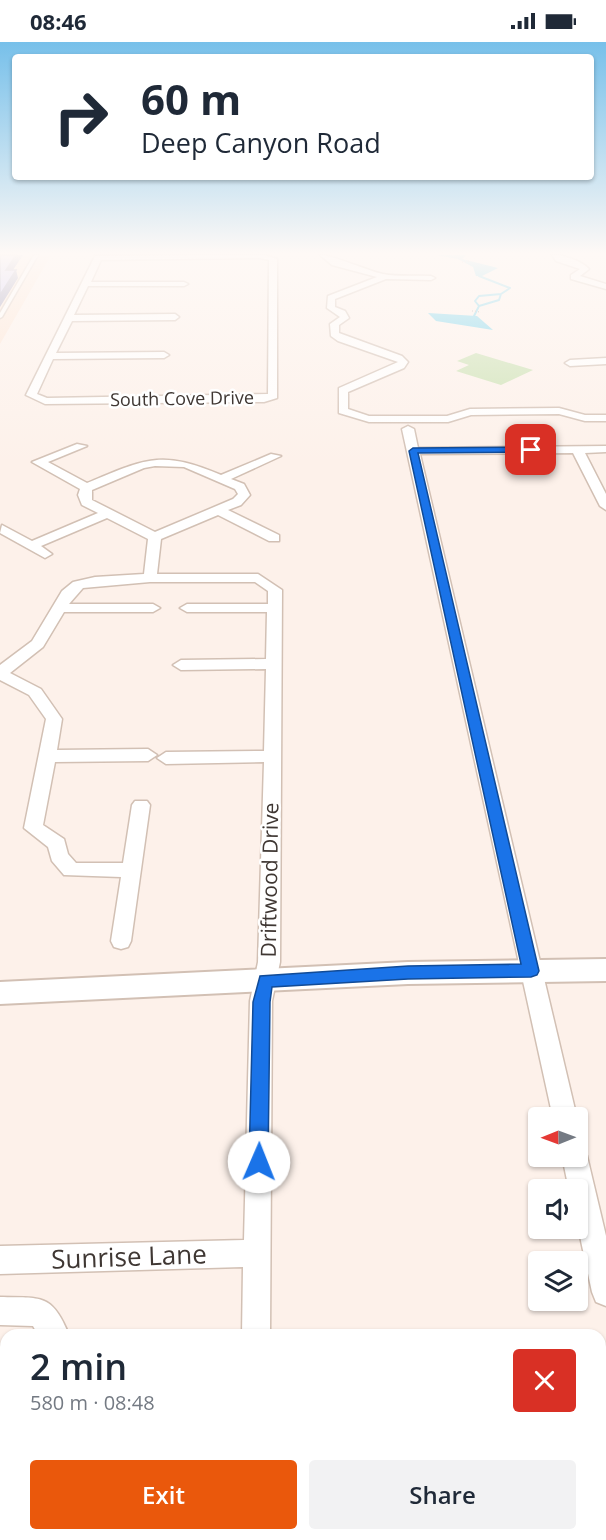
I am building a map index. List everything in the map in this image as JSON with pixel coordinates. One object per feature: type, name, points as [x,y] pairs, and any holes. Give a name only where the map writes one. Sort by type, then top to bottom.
[{"type":"street","points":[[67,325],[52,356],[165,355]]},
{"type":"street","name":"South Cove Drive","points":[[52,356],[31,395],[45,401],[273,396],[273,325]]},
{"type":"street","points":[[334,325],[337,337],[399,358],[403,362],[401,366],[343,390],[343,411],[350,415],[369,419],[448,419],[470,411],[559,411],[585,418],[606,418]]},
{"type":"street","points":[[570,363],[606,361]]},
{"type":"street","points":[[408,429],[562,1107]]},
{"type":"street","points":[[81,446],[38,462],[87,488]]},
{"type":"street","points":[[577,449],[606,506]]},
{"type":"street","points":[[413,451],[606,449]]},
{"type":"street","points":[[221,478],[275,456]]},
{"type":"street","points":[[186,464],[240,487],[244,495],[237,502],[155,537],[86,502],[84,495],[87,488],[141,465],[186,464]]},
{"type":"street","points":[[219,510],[274,538]]},
{"type":"street","points":[[31,546],[108,513]]},
{"type":"street","points":[[2,529],[45,554]]},
{"type":"street","points":[[150,578],[155,537]]},
{"type":"street","name":"Driftwood Drive","points":[[0,673],[38,644],[66,594],[78,585],[95,581],[150,578],[258,578],[269,583],[275,590],[269,962],[261,1002],[256,1329]]},
{"type":"street","points":[[58,608],[153,608]]},
{"type":"street","points":[[187,608],[274,608]]},
{"type":"street","points":[[181,665],[274,664]]},
{"type":"street","points":[[0,673],[34,692],[54,719],[33,828],[57,844],[59,856],[71,870],[131,870]]},
{"type":"street","points":[[47,756],[148,755]]},
{"type":"street","points":[[166,758],[272,756]]},
{"type":"street","points":[[121,941],[141,805]]},
{"type":"street","points":[[0,993],[408,973],[606,970]]},
{"type":"street","points":[[577,1167],[606,1292]]},
{"type":"street","name":"Sunrise Lane","points":[[0,1262],[257,1253]]},
{"type":"street","points":[[0,1311],[40,1312],[51,1329]]},
{"type":"shaded area","points":[[0,325],[11,325],[0,344]]},
{"type":"green space","points":[[476,353],[533,370],[501,385],[456,371],[469,365],[457,361]]},
{"type":"water","points":[[461,325],[487,325],[493,330]]},
{"type":"route","points":[[259,1162],[261,1002],[265,981],[408,973],[531,971],[413,451],[531,450]]}]
